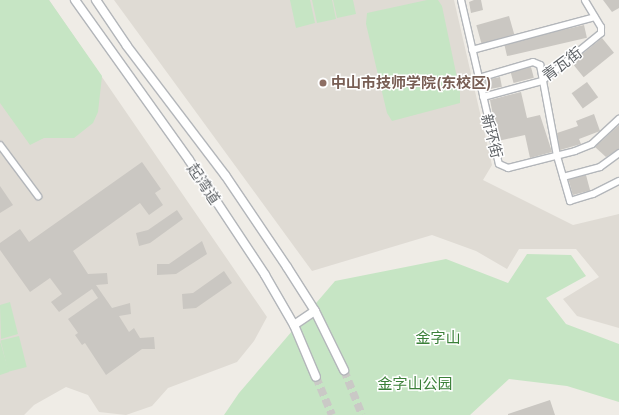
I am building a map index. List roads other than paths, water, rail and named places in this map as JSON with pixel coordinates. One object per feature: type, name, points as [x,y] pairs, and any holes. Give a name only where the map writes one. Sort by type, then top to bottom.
[{"type":"main road","name":"起湾道","points":[[76,0],[189,160],[294,325],[316,377]]},
{"type":"main road","name":"起湾道","points":[[96,0],[127,46],[225,175],[315,310],[344,370]]},
{"type":"main road","points":[[294,325],[315,310]]},
{"type":"street","name":"新环街","points":[[461,0],[499,164],[508,168],[557,156],[592,144],[619,119]]},
{"type":"street","name":"青瓦街","points":[[483,97],[543,80],[601,33],[595,17],[585,0]]},
{"type":"street","points":[[472,50],[595,17]]},
{"type":"street","points":[[479,78],[533,62],[540,64],[557,156],[570,201],[593,194],[619,182]]},
{"type":"street","points":[[0,145],[38,196]]},
{"type":"street","points":[[563,178],[600,167],[619,153]]},
{"type":"tunnel","points":[[344,370],[362,415]]},
{"type":"tunnel","points":[[316,377],[332,415]]},
{"type":"place","name":"中山市技师学院(东校区)","points":[[323,83]]},
{"type":"park label","name":"金字山","points":[[438,338]]},
{"type":"park label","name":"金字山公园","points":[[415,384]]}]
